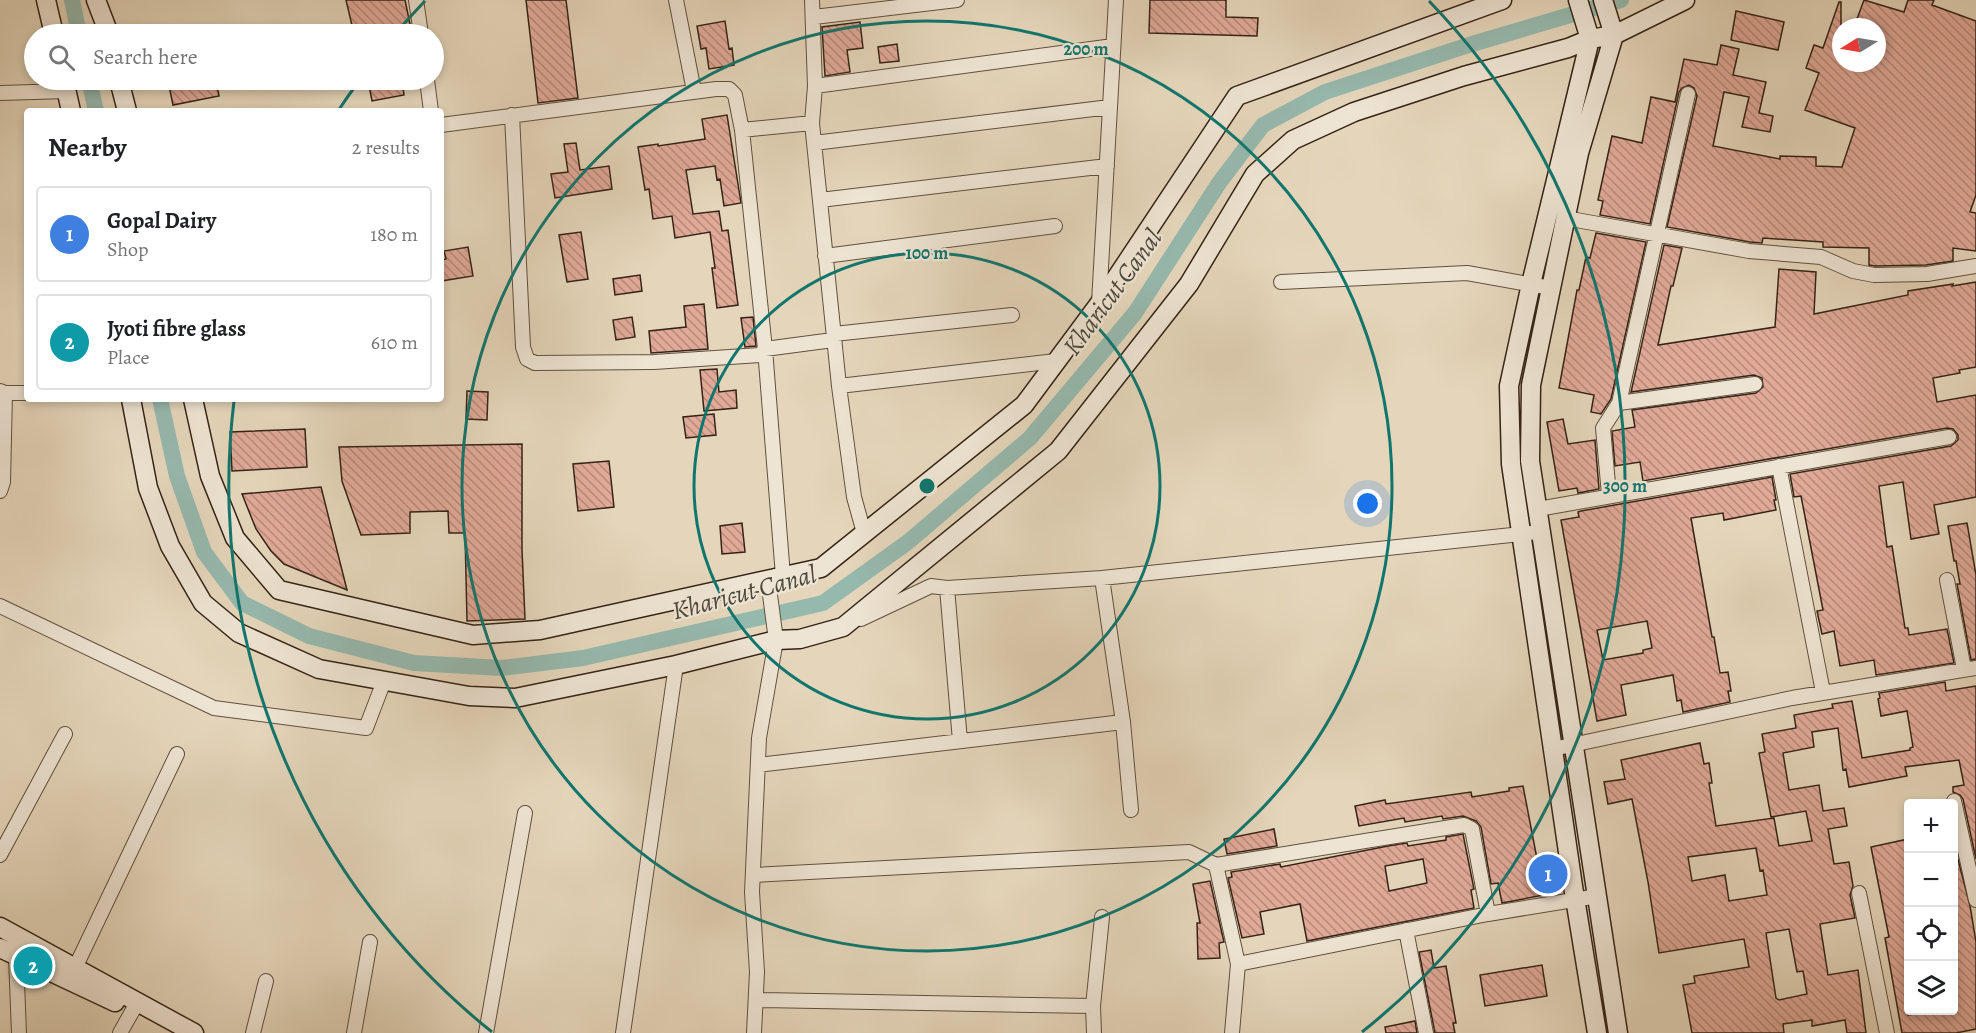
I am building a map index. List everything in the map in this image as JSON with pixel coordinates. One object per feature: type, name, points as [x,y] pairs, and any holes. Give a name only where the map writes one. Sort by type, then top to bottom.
[{"type":"street","points":[[46,0],[52,24]]},
{"type":"street","points":[[96,0],[105,24]]},
{"type":"street","points":[[416,0],[420,24]]},
{"type":"street","points":[[676,0],[694,91]]},
{"type":"street","points":[[812,0],[815,86],[812,123],[839,386],[854,497],[864,533]]},
{"type":"street","points":[[814,17],[957,0]]},
{"type":"street","points":[[1099,304],[1116,0]]},
{"type":"street","points":[[194,402],[210,476],[236,538],[279,590],[473,634],[540,630],[821,568],[1024,405],[1099,304],[1237,96],[1502,0]]},
{"type":"street","points":[[1578,0],[1589,36],[1509,386],[1511,464],[1598,1033]]},
{"type":"street","points":[[1603,0],[1612,29],[1579,153],[1531,385],[1530,462],[1618,1033]]},
{"type":"street","points":[[843,627],[1058,451],[1189,284],[1255,174],[1293,140],[1354,112],[1464,76],[1568,48],[1589,36],[1685,0]]},
{"type":"street","points":[[815,86],[1113,46]]},
{"type":"street","points":[[444,125],[694,91],[729,89],[735,95],[742,130],[765,348],[776,638],[759,738],[752,892],[757,972],[754,1033]]},
{"type":"street","points":[[0,93],[24,90]]},
{"type":"street","points":[[66,90],[70,108]]},
{"type":"street","points":[[122,90],[126,108]]},
{"type":"street","points":[[428,90],[431,108]]},
{"type":"street","points":[[1609,495],[1603,428],[1619,403],[1688,94]]},
{"type":"street","points":[[814,143],[1110,107]]},
{"type":"street","points":[[512,115],[523,346],[526,359],[535,363],[654,362],[760,355],[765,348],[833,337],[1012,315]]},
{"type":"street","points":[[742,130],[812,123]]},
{"type":"street","points":[[820,200],[1107,166]]},
{"type":"street","points":[[1565,218],[1749,251],[1821,257],[1853,271],[1874,275],[1927,274],[1976,266]]},
{"type":"street","points":[[825,256],[1055,226]]},
{"type":"street","points":[[1281,282],[1467,273],[1551,288]]},
{"type":"street","points":[[839,386],[1056,361]]},
{"type":"street","points":[[1619,403],[1755,384]]},
{"type":"street","points":[[0,491],[3,482],[3,392],[24,393]]},
{"type":"street","points":[[132,402],[148,488],[170,546],[203,603],[239,633],[319,669],[469,696],[515,698],[676,665],[776,638],[800,639],[843,627],[931,586],[947,588],[1102,578],[1541,531]]},
{"type":"street","points":[[1538,509],[1949,437]]},
{"type":"street","points":[[1779,466],[1823,692]]},
{"type":"street","points":[[1102,578],[1123,722],[1131,810]]},
{"type":"street","points":[[1553,749],[1823,692],[1970,669],[1947,580]]},
{"type":"street","points":[[947,588],[960,741]]},
{"type":"street","points":[[0,606],[214,708],[366,728],[384,681]]},
{"type":"street","points":[[623,1033],[676,665]]},
{"type":"street","points":[[758,765],[1123,722]]},
{"type":"street","points":[[0,855],[65,734]]},
{"type":"street","points":[[75,968],[177,754]]},
{"type":"street","points":[[486,1033],[525,813]]},
{"type":"street","points":[[1958,819],[1976,900]]},
{"type":"street","points":[[753,875],[1188,852],[1216,865],[1464,825],[1472,829],[1488,914]]},
{"type":"street","points":[[1216,865],[1238,964],[1232,1033]]},
{"type":"street","points":[[1859,893],[1887,1033]]},
{"type":"street","points":[[1238,964],[1488,914],[1598,897]]},
{"type":"street","points":[[1094,1033],[1093,1006],[1102,918]]},
{"type":"street","points":[[0,927],[194,1033]]},
{"type":"street","points":[[1406,930],[1426,1033]]},
{"type":"street","points":[[354,1033],[370,942]]},
{"type":"street","points":[[0,948],[133,1010],[172,1033]]},
{"type":"street","points":[[16,957],[19,1033]]},
{"type":"street","points":[[253,1033],[266,981]]},
{"type":"street","points":[[756,1000],[1093,1006]]},
{"type":"street","points":[[120,1033],[133,1010]]},
{"type":"building","points":[[346,0],[405,0],[410,24],[352,24]]},
{"type":"building","points":[[526,0],[566,0],[578,98],[538,103]]},
{"type":"building","points":[[1150,0],[1226,0],[1226,17],[1258,18],[1257,36],[1149,33]]},
{"type":"building","points":[[1864,0],[1904,12],[1908,0],[1934,0],[1932,5],[1976,21],[1976,195],[1970,212],[1976,213],[1976,251],[1953,248],[1953,261],[1926,265],[1875,266],[1869,265],[1869,248],[1823,247],[1823,242],[1763,238],[1762,243],[1750,242],[1667,227],[1697,96],[1694,88],[1689,85],[1679,92],[1650,224],[1600,215],[1603,201],[1598,200],[1612,136],[1642,143],[1651,97],[1675,102],[1684,59],[1717,65],[1721,45],[1739,49],[1733,75],[1766,82],[1759,113],[1773,116],[1770,132],[1742,127],[1749,97],[1724,92],[1713,146],[1780,159],[1780,156],[1816,157],[1816,166],[1842,167],[1855,128],[1805,110],[1819,73],[1806,68],[1814,45],[1823,48],[1832,22],[1832,72],[1886,72],[1886,18],[1857,18]]},
{"type":"building","points":[[1839,2],[1841,2],[1841,18],[1833,18]]},
{"type":"building","points":[[1736,11],[1784,22],[1778,50],[1731,40]]},
{"type":"building","points":[[725,21],[734,65],[709,69],[706,48],[701,49],[697,26]]},
{"type":"building","points":[[860,22],[863,48],[847,50],[850,72],[825,76],[822,27]]},
{"type":"building","points":[[897,44],[899,61],[880,63],[878,47]]},
{"type":"building","points":[[170,90],[218,90],[219,96],[173,105]]},
{"type":"building","points":[[370,90],[403,90],[404,95],[372,101]]},
{"type":"building","points":[[727,115],[741,203],[724,206],[720,179],[717,180],[715,166],[686,170],[693,214],[719,211],[722,231],[728,230],[738,305],[717,308],[710,232],[675,238],[672,216],[653,219],[649,189],[645,190],[638,147],[705,139],[702,119]]},
{"type":"building","points":[[576,143],[580,170],[609,166],[612,189],[555,198],[551,174],[568,172],[564,144]]},
{"type":"building","points":[[581,232],[588,279],[567,282],[559,235]]},
{"type":"building","points":[[1596,233],[1646,242],[1611,399],[1601,414],[1591,412],[1594,395],[1559,388],[1577,290],[1579,290],[1586,257],[1590,258]]},
{"type":"building","points":[[1664,245],[1682,248],[1658,345],[1775,327],[1779,269],[1816,272],[1814,314],[1908,295],[1908,291],[1976,282],[1976,367],[1959,370],[1960,373],[1933,378],[1937,402],[1976,395],[1976,497],[1934,505],[1939,534],[1911,539],[1903,482],[1879,486],[1887,547],[1892,546],[1905,628],[1908,628],[1909,635],[1947,629],[1954,663],[1876,675],[1874,660],[1840,666],[1834,631],[1822,634],[1817,611],[1823,610],[1801,496],[1794,497],[1790,474],[1951,446],[1958,440],[1958,435],[1953,429],[1947,428],[1643,481],[1640,462],[1615,466],[1612,431],[1635,427],[1632,410],[1756,393],[1763,387],[1762,378],[1754,375],[1631,392]]},
{"type":"building","points":[[468,247],[473,276],[444,281],[444,259],[446,259],[444,251]]},
{"type":"building","points":[[640,275],[642,291],[615,295],[613,279]]},
{"type":"building","points":[[704,304],[708,349],[651,353],[649,331],[686,327],[684,306]]},
{"type":"building","points":[[632,317],[635,337],[616,340],[613,320]]},
{"type":"building","points":[[753,317],[756,346],[745,347],[741,318]]},
{"type":"building","points":[[717,369],[719,392],[736,390],[737,408],[704,411],[700,370]]},
{"type":"building","points":[[467,391],[488,392],[487,420],[466,419]]},
{"type":"building","points":[[714,414],[716,435],[686,438],[683,417]]},
{"type":"building","points":[[1563,419],[1568,444],[1595,440],[1599,489],[1578,493],[1577,488],[1559,491],[1547,422]]},
{"type":"building","points":[[305,429],[307,467],[232,471],[230,432]]},
{"type":"building","points":[[522,444],[522,550],[525,619],[467,621],[465,533],[449,533],[448,511],[410,512],[410,533],[361,535],[342,481],[339,447]]},
{"type":"building","points":[[609,461],[614,507],[578,511],[573,464]]},
{"type":"building","points":[[1772,477],[1776,510],[1724,520],[1723,513],[1691,518],[1720,673],[1728,672],[1730,702],[1683,712],[1681,700],[1677,701],[1673,675],[1621,685],[1626,715],[1597,721],[1561,520],[1579,517],[1578,512]],"holes":[[[1647,621],[1652,648],[1643,650],[1643,653],[1603,660],[1597,630]]]},
{"type":"building","points":[[321,487],[347,590],[284,564],[271,551],[256,529],[242,494]]},
{"type":"building","points":[[742,523],[745,552],[722,554],[720,526]]},
{"type":"building","points":[[1967,523],[1976,575],[1976,659],[1971,660],[1957,584],[1960,584],[1948,526]]},
{"type":"building","points":[[1945,682],[1946,691],[1976,686],[1976,859],[1963,799],[1953,792],[1953,787],[1964,785],[1959,760],[1905,767],[1907,776],[1849,787],[1846,769],[1843,770],[1838,728],[1812,732],[1814,747],[1783,753],[1789,790],[1819,785],[1823,811],[1844,808],[1847,826],[1828,829],[1834,864],[1849,862],[1853,886],[1850,895],[1855,918],[1820,924],[1828,975],[1858,970],[1866,1033],[1847,1033],[1845,1020],[1812,1026],[1812,1020],[1783,1024],[1784,1033],[1692,1033],[1683,985],[1695,983],[1694,976],[1749,967],[1744,939],[1659,953],[1632,799],[1608,804],[1604,782],[1625,779],[1621,760],[1700,743],[1704,764],[1709,763],[1712,783],[1709,783],[1716,826],[1774,818],[1779,846],[1812,841],[1806,811],[1771,817],[1759,753],[1765,752],[1762,734],[1796,728],[1794,715],[1833,708],[1832,704],[1852,701],[1862,758],[1910,750],[1913,747],[1907,711],[1881,716],[1879,693]],"holes":[[[1756,848],[1760,871],[1763,870],[1767,895],[1729,901],[1725,875],[1692,881],[1688,857]],[[1789,929],[1797,972],[1803,971],[1807,994],[1779,1000],[1776,998],[1766,933]]]},
{"type":"building","points":[[1523,786],[1544,895],[1502,903],[1498,883],[1491,884],[1481,827],[1476,821],[1463,816],[1443,819],[1442,816],[1405,822],[1404,818],[1359,826],[1355,806],[1385,800],[1386,804],[1471,792],[1472,797],[1509,791],[1509,788]]},
{"type":"building","points":[[1274,829],[1277,846],[1227,854],[1224,839]]},
{"type":"building","points":[[1463,834],[1474,889],[1471,890],[1474,908],[1307,941],[1300,904],[1260,912],[1264,934],[1242,938],[1228,878],[1232,877],[1231,872],[1280,864],[1281,867],[1388,846],[1407,843],[1408,846],[1446,840],[1446,837]],"holes":[[[1423,859],[1427,883],[1389,891],[1385,866]]]},
{"type":"building","points":[[1904,840],[1904,1015],[1958,1015],[1958,859],[1970,906],[1976,942],[1976,1029],[1956,1033],[1902,1033],[1885,938],[1889,937],[1871,847]]},
{"type":"building","points":[[1210,881],[1224,942],[1219,943],[1220,958],[1198,959],[1197,923],[1200,923],[1193,884]]},
{"type":"building","points":[[1431,950],[1434,968],[1446,966],[1456,1023],[1453,1023],[1455,1033],[1435,1033],[1419,952]]},
{"type":"building","points":[[1542,965],[1547,996],[1485,1006],[1480,975]]},
{"type":"building","points":[[1415,1021],[1417,1033],[1386,1033],[1385,1027]]},
{"type":"waterway","name":"Kharicut Canal","points":[[72,0],[77,24]]},
{"type":"waterway","name":"Kharicut Canal","points":[[161,402],[177,476],[204,552],[242,603],[309,636],[414,663],[502,668],[583,658],[823,603],[908,542],[1030,438],[1135,313],[1219,183],[1263,125],[1325,92],[1472,44],[1621,0]]},
{"type":"waterway","name":"Kharicut Canal","points":[[91,90],[95,108]]},
{"type":"place","name":"Gopal Dairy","points":[[1548,874]]},
{"type":"place","name":"Jyoti fibre glass","points":[[33,966]]}]
